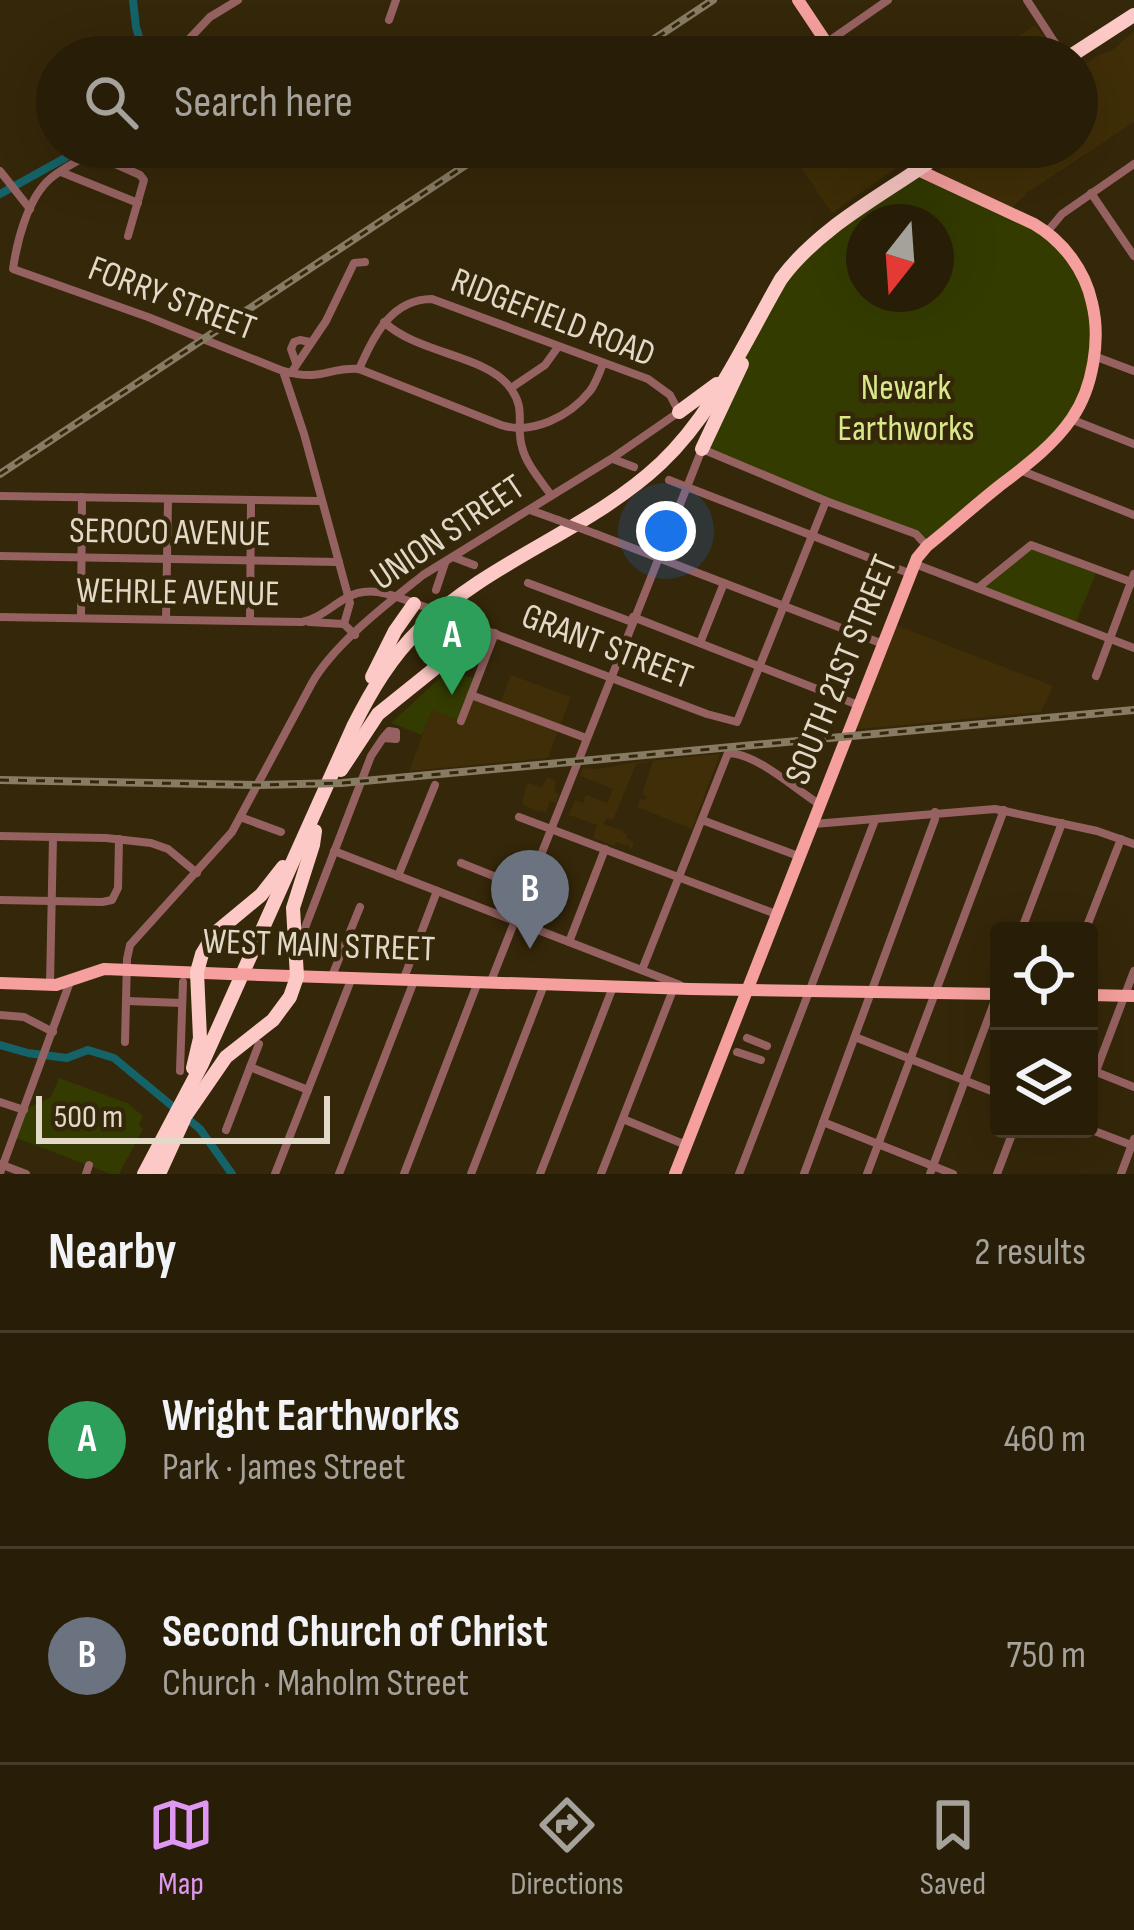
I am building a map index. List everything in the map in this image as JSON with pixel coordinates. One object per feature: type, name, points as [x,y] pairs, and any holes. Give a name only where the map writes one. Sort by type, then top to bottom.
[{"type":"highway","points":[[1098,42],[1134,20]]},
{"type":"highway","points":[[1098,38],[1134,20]]},
{"type":"highway","points":[[144,1174],[187,1104],[310,832],[392,674],[458,608],[629,500],[657,477],[699,431],[812,246],[919,168]]},
{"type":"highway","points":[[679,412],[735,368]]},
{"type":"highway","points":[[702,449],[735,368]]},
{"type":"highway","points":[[187,1104],[226,1057],[278,1016],[290,997],[297,977],[293,908],[314,845],[310,832],[347,740],[383,672],[420,629],[460,597],[644,478],[675,449],[735,368]]},
{"type":"highway","points":[[347,740],[353,715],[388,644],[420,605]]},
{"type":"highway","points":[[341,770],[378,713],[444,661],[475,626]]},
{"type":"highway","points":[[187,1104],[200,1038],[197,973],[202,954],[214,934],[268,887],[299,836],[310,832]]},
{"type":"highway","points":[[160,1174],[168,1138]]},
{"type":"main road","points":[[798,0],[821,36]]},
{"type":"main road","name":"SOUTH 21ST STREET","points":[[675,1174],[913,569],[927,546],[1021,470],[1071,419],[1086,390],[1095,319],[1078,267],[1048,232],[916,170]]},
{"type":"main road","name":"WEST MAIN STREET","points":[[0,983],[50,986],[97,970],[127,970],[690,989],[990,993]]},
{"type":"main road","points":[[1098,995],[1129,996]]},
{"type":"street","points":[[192,36],[210,17],[238,0]]},
{"type":"street","points":[[389,20],[396,0]]},
{"type":"street","points":[[836,36],[888,0]]},
{"type":"street","points":[[1027,0],[1055,36]]},
{"type":"street","points":[[1048,232],[1062,214],[1134,164]]},
{"type":"street","points":[[3,173],[30,211],[48,181],[68,168]]},
{"type":"street","points":[[125,168],[145,180],[128,236]]},
{"type":"street","points":[[61,172],[138,203]]},
{"type":"street","points":[[1090,193],[1134,256]]},
{"type":"street","name":"FORRY STREET","points":[[30,211],[14,270],[290,369],[348,596]]},
{"type":"street","points":[[364,262],[354,263],[310,342],[294,342],[290,369],[310,378],[359,369],[521,429],[540,426],[580,401],[594,386],[603,364]]},
{"type":"street","name":"RIDGEFIELD ROAD","points":[[384,322],[409,304],[432,299],[648,379],[670,395],[679,412]]},
{"type":"street","points":[[359,369],[384,322],[404,338],[493,373],[511,388],[521,410],[524,453],[550,496]]},
{"type":"street","points":[[511,388],[545,365],[558,346]]},
{"type":"street","points":[[1093,355],[1134,371]]},
{"type":"street","name":"UNION STREET","points":[[127,970],[134,938],[226,840],[318,672],[395,597],[679,412]]},
{"type":"street","points":[[1071,419],[1134,444]]},
{"type":"street","points":[[404,1174],[514,921],[702,449],[916,534],[927,546]]},
{"type":"street","points":[[611,459],[634,467]]},
{"type":"street","points":[[1021,470],[1134,515]]},
{"type":"street","points":[[669,480],[813,536],[977,588],[1134,648]]},
{"type":"street","points":[[0,496],[321,501]]},
{"type":"street","points":[[81,618],[82,497]]},
{"type":"street","points":[[166,620],[168,500]]},
{"type":"street","points":[[250,621],[251,501]]},
{"type":"street","points":[[760,667],[826,501]]},
{"type":"street","points":[[529,509],[883,644]]},
{"type":"street","points":[[977,588],[1031,545],[1133,580],[1096,676]]},
{"type":"street","name":"SEROCO AVENUE","points":[[0,556],[339,562]]},
{"type":"street","points":[[436,590],[449,559],[474,565]]},
{"type":"street","points":[[528,583],[858,705]]},
{"type":"street","points":[[700,643],[724,583]]},
{"type":"street","points":[[344,624],[348,596],[368,591],[395,597]]},
{"type":"street","name":"WEHRLE AVENUE","points":[[0,616],[308,621],[348,596]]},
{"type":"street","name":"GRANT STREET","points":[[395,597],[731,722],[740,718],[760,667]]},
{"type":"street","points":[[308,621],[344,624],[355,635]]},
{"type":"street","points":[[461,721],[495,633]]},
{"type":"street","points":[[471,695],[586,738]]},
{"type":"street","points":[[340,954],[303,937],[371,756],[383,738]]},
{"type":"street","points":[[642,970],[726,755],[733,752],[755,761],[820,805]]},
{"type":"street","points":[[398,876],[435,785]]},
{"type":"street","points":[[813,824],[1004,810],[1134,844]]},
{"type":"street","points":[[867,1174],[1004,810]]},
{"type":"street","points":[[803,1174],[935,812]]},
{"type":"street","points":[[240,817],[281,832]]},
{"type":"street","points":[[519,817],[778,915]]},
{"type":"street","points":[[702,820],[801,856]]},
{"type":"street","points":[[740,1174],[875,820]]},
{"type":"street","points":[[1024,922],[1062,823]]},
{"type":"street","points":[[0,836],[119,839],[163,846],[197,873]]},
{"type":"street","points":[[50,986],[52,837]]},
{"type":"street","points":[[0,900],[102,902],[115,898],[119,839]]},
{"type":"street","points":[[1088,922],[1120,839]]},
{"type":"street","points":[[569,942],[605,849]]},
{"type":"street","points":[[334,851],[690,989]]},
{"type":"street","points":[[461,862],[526,889]]},
{"type":"street","points":[[339,1174],[437,891]]},
{"type":"street","points":[[332,978],[360,907]]},
{"type":"street","points":[[125,1042],[127,970]]},
{"type":"street","points":[[1098,1058],[1129,996],[1134,971]]},
{"type":"street","points":[[275,1174],[352,978]]},
{"type":"street","points":[[26,1174],[1,1168],[70,982]]},
{"type":"street","points":[[180,1071],[183,982]]},
{"type":"street","points":[[471,1174],[544,983]]},
{"type":"street","points":[[539,1174],[614,986]]},
{"type":"street","points":[[602,1174],[674,988]]},
{"type":"street","points":[[127,1000],[182,1003]]},
{"type":"street","points":[[0,1015],[24,1017],[53,1032]]},
{"type":"street","points":[[931,1170],[990,1016]]},
{"type":"street","points":[[854,1037],[990,1091]]},
{"type":"street","points":[[747,1038],[766,1046]]},
{"type":"street","points":[[226,1130],[259,1044]]},
{"type":"street","points":[[736,1052],[761,1060]]},
{"type":"street","points":[[250,1067],[308,1090]]},
{"type":"street","points":[[1098,1073],[1134,1088]]},
{"type":"street","points":[[0,1102],[24,1110]]},
{"type":"street","points":[[622,1119],[687,1142]]},
{"type":"street","points":[[823,1122],[931,1170],[953,1174]]},
{"type":"street","points":[[1098,1132],[1133,1144],[1121,1174]]},
{"type":"street","points":[[997,1174],[1011,1138]]},
{"type":"shaded area","points":[[1035,25],[1044,36],[1019,36]]},
{"type":"shaded area","points":[[1134,31],[1134,122],[1098,146],[1098,56]]},
{"type":"shaded area","points":[[801,168],[896,168],[832,213]]},
{"type":"shaded area","points":[[941,168],[1065,168],[1011,209],[941,174]]},
{"type":"shaded area","points":[[893,624],[1053,686],[1041,712],[852,727]]},
{"type":"shaded area","points":[[511,675],[571,697],[548,758],[409,771],[432,710],[471,695],[499,705]]},
{"type":"shaded area","points":[[720,754],[692,829],[637,807],[647,796],[642,794],[653,761],[636,764],[613,820],[607,818],[604,824],[628,833],[626,838],[634,842],[630,852],[629,843],[614,846],[593,838],[597,825],[569,815],[575,800],[583,803],[586,795],[607,803],[613,789],[580,776],[583,768]]},
{"type":"shaded area","points":[[547,777],[556,781],[556,803],[550,801],[546,812],[522,804],[527,782],[542,788]]},
{"type":"green space","name":"Newark Earthworks","points":[[916,169],[1021,217],[1078,267],[1095,344],[1071,419],[927,546],[923,540],[708,450],[762,323],[809,255],[846,225],[846,312],[954,312],[954,204],[872,204]]},
{"type":"green space","points":[[1030,548],[1096,573],[1076,622],[984,587]]},
{"type":"green space","points":[[449,670],[475,679],[458,720],[432,710],[422,735],[391,723]]},
{"type":"green space","points":[[59,1078],[127,1103],[143,1116],[139,1125],[143,1129],[119,1174],[14,1137],[24,1110],[51,1097]]},
{"type":"waterway","points":[[133,0],[139,36]]},
{"type":"waterway","points":[[0,194],[47,168]]},
{"type":"waterway","points":[[0,1045],[67,1058],[88,1050],[114,1058],[200,1129],[232,1174]]},
{"type":"railway","points":[[659,36],[713,0]]},
{"type":"railway","points":[[0,474],[461,168]]},
{"type":"railway","points":[[0,780],[342,783],[1134,710]]},
{"type":"place","name":"Wright Earthworks","points":[[452,695]]},
{"type":"place","name":"Second Church of Christ","points":[[530,949]]}]
